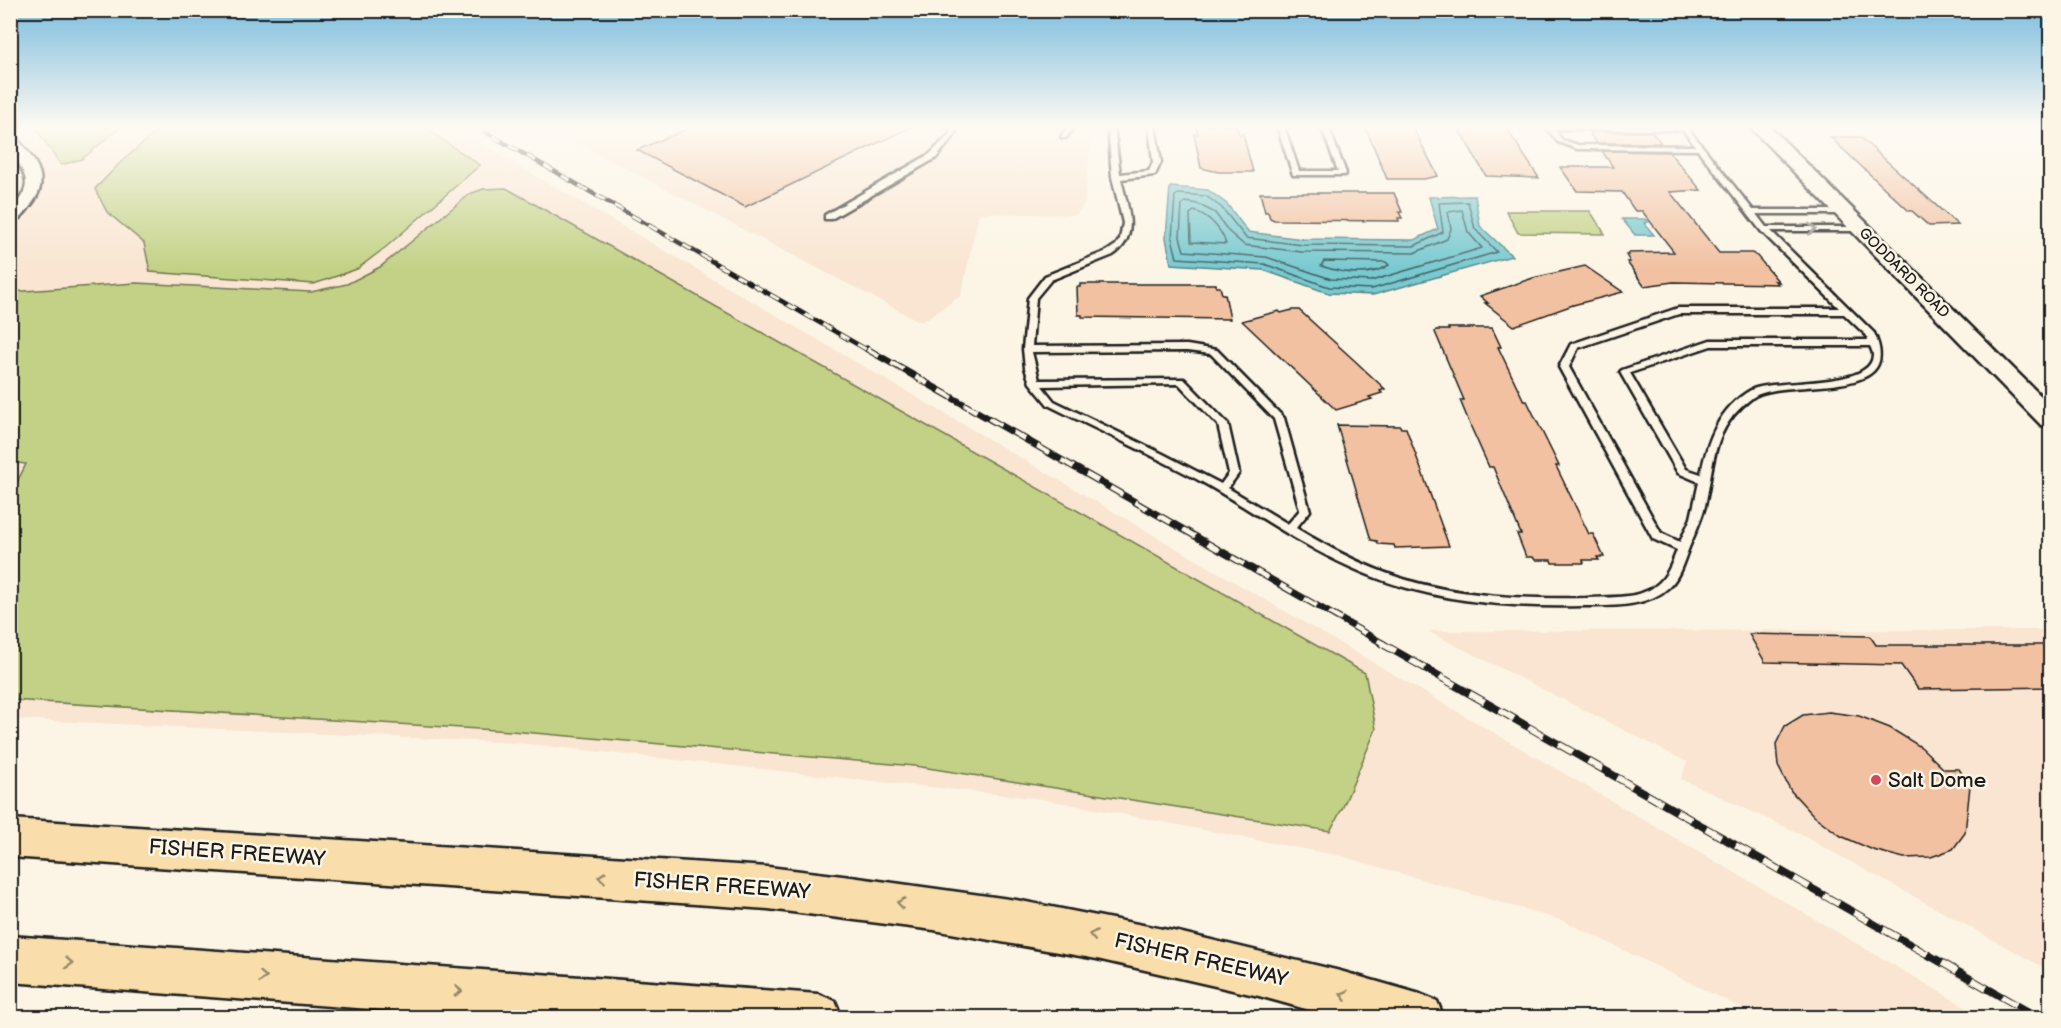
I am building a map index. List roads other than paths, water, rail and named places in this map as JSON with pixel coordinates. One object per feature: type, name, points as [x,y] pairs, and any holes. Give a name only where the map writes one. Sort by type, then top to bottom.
[{"type":"highway","name":"FISHER FREEWAY","points":[[10,838],[768,888],[864,898],[993,916],[1125,941],[1261,972],[1420,1017]]},
{"type":"highway","points":[[10,959],[818,1017]]},
{"type":"main road","name":"GODDARD ROAD","points":[[1806,174],[2050,419]]},
{"type":"street","points":[[10,219],[28,201],[35,182],[35,174]]},
{"type":"lane","points":[[828,217],[902,174]]},
{"type":"lane","points":[[1116,174],[1127,223],[1124,239],[1119,247],[1110,253],[1059,272],[1040,285],[1030,305],[1027,349],[1035,383],[1051,403],[1222,489],[1350,561],[1397,582],[1429,590],[1496,600],[1590,602],[1647,595],[1662,587],[1673,574],[1696,517],[1717,430],[1747,395],[1764,388],[1843,382],[1862,377],[1877,362],[1878,348],[1871,335],[1764,229],[1720,174]]},
{"type":"lane","points":[[1116,177],[1143,174]]},
{"type":"lane","points":[[1749,212],[1844,212]]},
{"type":"lane","points":[[1775,212],[1791,229]]},
{"type":"lane","points":[[1764,229],[1860,229]]},
{"type":"lane","points":[[1683,548],[1657,536],[1564,367],[1574,346],[1678,311],[1847,310]]},
{"type":"lane","points":[[1705,480],[1682,471],[1625,372],[1710,343],[1875,343]]},
{"type":"lane","points":[[1027,349],[1187,348],[1214,352],[1279,418],[1305,511],[1290,529]]},
{"type":"lane","points":[[1035,383],[1181,381],[1223,424],[1234,473],[1222,489]]},
{"type":"water","points":[[1170,187],[1208,190],[1227,204],[1248,232],[1303,239],[1414,240],[1438,229],[1429,197],[1475,196],[1480,226],[1512,256],[1373,295],[1328,293],[1263,270],[1171,264],[1166,238]]},
{"type":"water","points":[[1622,219],[1645,219],[1648,222],[1644,223],[1654,235],[1635,235]]},
{"type":"railway","points":[[559,174],[869,351]]},
{"type":"railway","points":[[867,349],[1384,644]]},
{"type":"railway","points":[[1381,643],[2039,1018]]},
{"type":"place","name":"Salt Dome","points":[[1876,780]]}]
